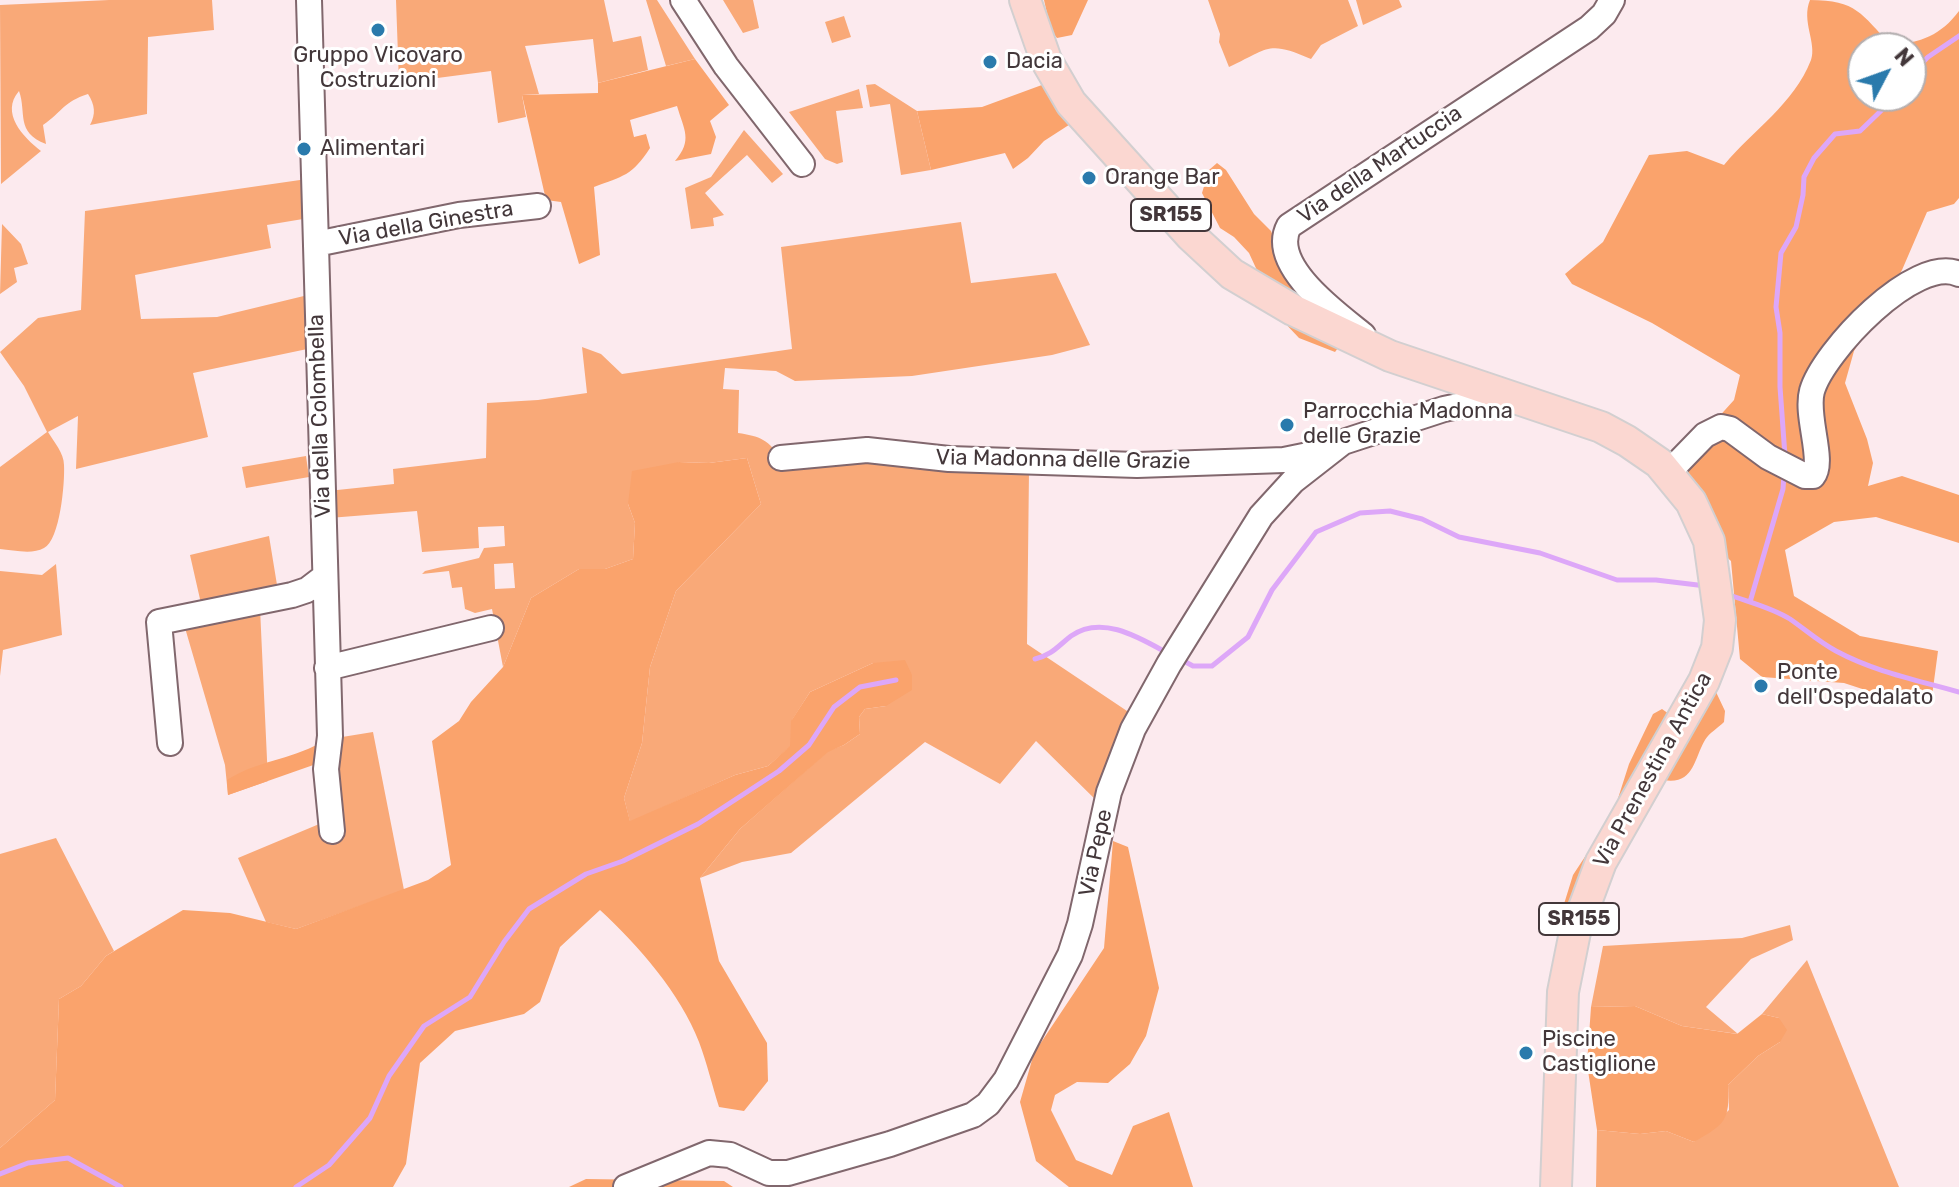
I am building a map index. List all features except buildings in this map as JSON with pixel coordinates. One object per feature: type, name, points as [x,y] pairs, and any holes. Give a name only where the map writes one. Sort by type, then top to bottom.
[{"type":"main road","name":"Via Prenestina Antica","points":[[1025,0],[1046,60],[1071,103],[1205,250],[1238,278],[1269,298],[1390,356],[1606,429],[1635,445],[1669,472],[1691,502],[1706,532],[1719,602],[1719,635],[1704,681],[1598,869],[1575,932],[1563,992],[1556,1187]]},
{"type":"street","name":"Via della Colombella","points":[[309,0],[330,736],[326,769],[332,831]]},
{"type":"street","points":[[683,0],[726,66],[802,164]]},
{"type":"street","name":"Via della Martuccia","points":[[1390,356],[1306,284],[1286,251],[1287,230],[1295,220],[1589,28],[1604,14],[1612,0]]},
{"type":"street","name":"Via della Ginestra","points":[[316,244],[459,215],[538,206]]},
{"type":"street","points":[[1669,472],[1705,435],[1717,428],[1730,429],[1784,465],[1809,477],[1818,470],[1811,424],[1811,393],[1823,369],[1858,324],[1885,300],[1922,277],[1945,270],[1959,274]]},
{"type":"street","name":"Via Pepe","points":[[626,1187],[709,1153],[730,1155],[769,1173],[788,1173],[890,1144],[973,1115],[988,1104],[1006,1080],[1070,955],[1114,777],[1133,729],[1268,506],[1293,481],[1343,442],[1444,409],[1509,396]]},
{"type":"street","name":"Via Madonna delle Grazie","points":[[781,458],[867,450],[1029,464],[1183,464],[1289,460],[1315,455],[1343,442]]},
{"type":"street","points":[[170,743],[159,622],[292,595],[316,585],[324,577]]},
{"type":"street","points":[[327,668],[491,628]]},
{"type":"shaded area","points":[[109,0],[212,0],[214,30],[148,37],[147,114],[90,125],[94,110],[88,94],[68,104],[43,125],[46,144],[26,128],[19,91],[14,99],[13,116],[21,132],[41,151],[1,184],[0,5]]},
{"type":"shaded area","points":[[396,0],[604,0],[613,42],[641,36],[648,70],[598,83],[593,39],[525,46],[539,94],[522,95],[526,117],[498,123],[491,71],[399,83]]},
{"type":"shaded area","points":[[646,0],[657,0],[695,59],[666,66]]},
{"type":"shaded area","points":[[723,0],[753,0],[759,28],[743,33]]},
{"type":"shaded area","points":[[1044,0],[1088,0],[1072,35],[1057,38],[1051,31]]},
{"type":"shaded area","points":[[1208,0],[1348,0],[1358,26],[1321,45],[1311,59],[1277,48],[1261,51],[1229,67]]},
{"type":"shaded area","points":[[1356,0],[1399,0],[1402,7],[1363,25]]},
{"type":"shaded area","points":[[1810,0],[1838,3],[1857,11],[1879,32],[1847,32],[1847,112],[1927,112],[1927,37],[1945,26],[1959,11],[1959,198],[1954,204],[1927,212],[1902,270],[1854,351],[1845,383],[1873,463],[1868,486],[1902,476],[1959,495],[1959,543],[1876,517],[1834,522],[1785,550],[1794,596],[1860,636],[1938,651],[1932,696],[1902,702],[1844,683],[1762,677],[1740,659],[1731,561],[1709,541],[1669,472],[1734,400],[1740,375],[1652,323],[1572,284],[1565,274],[1603,242],[1649,155],[1687,151],[1724,165],[1784,103],[1804,76],[1811,60],[1807,16]]},
{"type":"shaded area","points":[[844,16],[851,37],[832,43],[825,22]]},
{"type":"shaded area","points":[[695,59],[729,105],[710,121],[716,137],[711,154],[675,161],[685,141],[677,106],[630,120],[634,137],[646,134],[650,148],[626,174],[594,187],[600,255],[579,264],[561,202],[546,200],[522,95],[598,93],[598,83]]},
{"type":"shaded area","points":[[1050,82],[1075,121],[1044,141],[1028,158],[1013,169],[1005,153],[931,170],[917,111],[982,107]]},
{"type":"shaded area","points":[[875,84],[917,111],[931,170],[901,175],[890,104],[870,107],[866,85]]},
{"type":"shaded area","points":[[859,89],[863,108],[836,111],[843,162],[837,164],[825,159],[789,112]]},
{"type":"shaded area","points":[[744,130],[783,174],[772,183],[747,155],[705,193],[724,215],[713,218],[714,226],[691,229],[685,188],[711,177]]},
{"type":"shaded area","points":[[1217,163],[1226,170],[1254,214],[1271,231],[1289,276],[1341,344],[1335,352],[1299,338],[1265,302],[1261,279],[1249,253],[1220,228],[1202,193],[1209,170]]},
{"type":"shaded area","points":[[307,179],[309,218],[267,225],[271,248],[135,275],[141,319],[217,317],[308,295],[312,348],[193,373],[208,437],[76,469],[78,416],[48,432],[64,461],[62,497],[54,534],[49,543],[39,550],[22,552],[0,549],[0,467],[47,432],[24,386],[0,352],[38,318],[81,310],[85,211]]},
{"type":"shaded area","points":[[961,222],[971,283],[1056,273],[1090,345],[1052,355],[912,376],[795,381],[776,371],[725,368],[723,389],[739,390],[738,433],[764,440],[780,460],[1029,471],[1027,644],[1133,715],[1102,806],[1036,741],[1000,784],[925,742],[791,853],[742,862],[700,878],[740,829],[828,751],[860,734],[859,717],[865,709],[886,706],[873,663],[810,692],[792,720],[791,746],[768,766],[735,775],[630,822],[624,798],[642,743],[650,667],[676,591],[761,504],[747,458],[709,463],[679,462],[628,504],[635,523],[633,559],[605,569],[579,569],[531,598],[503,667],[492,609],[475,613],[465,609],[462,587],[452,588],[449,571],[422,574],[479,558],[484,548],[505,546],[504,526],[478,527],[479,548],[422,552],[417,511],[329,518],[328,491],[394,484],[393,469],[486,458],[487,403],[587,393],[582,347],[601,354],[622,374],[792,349],[781,247]],"holes":[[[513,563],[515,588],[495,589],[494,564]]]},
{"type":"shaded area","points":[[2,224],[21,244],[28,264],[14,268],[17,282],[0,294]]},
{"type":"shaded area","points":[[306,456],[309,477],[246,488],[242,467]]},
{"type":"shaded area","points":[[747,458],[761,504],[676,591],[650,667],[642,743],[624,798],[630,821],[735,775],[768,766],[790,746],[791,721],[810,692],[873,663],[905,660],[912,675],[912,690],[886,706],[865,709],[859,717],[860,734],[828,752],[740,829],[700,878],[719,961],[767,1043],[768,1081],[744,1111],[719,1107],[699,1042],[681,1006],[643,954],[600,910],[560,947],[540,1002],[524,1014],[455,1031],[420,1063],[406,1164],[393,1187],[0,1187],[0,1148],[55,1100],[59,999],[81,986],[106,956],[183,910],[230,913],[296,929],[428,880],[451,865],[432,741],[459,721],[471,702],[503,667],[531,598],[579,569],[605,569],[633,559],[635,523],[628,504],[632,471],[679,462],[709,463]]},
{"type":"shaded area","points":[[269,536],[278,591],[202,608],[190,555]]},
{"type":"shaded area","points":[[56,564],[62,635],[3,650],[0,676],[0,571],[42,575]]},
{"type":"shaded area","points":[[260,608],[268,781],[228,795],[225,765],[183,621]]},
{"type":"shaded area","points":[[1704,691],[1716,692],[1725,711],[1724,722],[1707,737],[1687,775],[1673,781],[1663,780],[1570,915],[1564,904],[1573,875],[1613,814],[1629,764],[1653,714],[1662,709],[1669,714]]},
{"type":"shaded area","points":[[373,732],[404,890],[296,929],[266,922],[238,858],[324,822],[336,738]]},
{"type":"shaded area","points":[[320,743],[319,763],[228,795],[227,780]]},
{"type":"shaded area","points":[[56,838],[114,951],[81,986],[59,999],[55,1100],[0,1148],[0,854]]},
{"type":"shaded area","points":[[1113,841],[1128,847],[1159,988],[1146,1036],[1130,1064],[1108,1083],[1077,1082],[1055,1095],[1051,1110],[1076,1160],[1112,1175],[1133,1126],[1169,1112],[1193,1187],[1069,1187],[1036,1161],[1020,1102],[1034,1053],[1104,948]]},
{"type":"shaded area","points":[[1790,925],[1793,940],[1751,959],[1706,1007],[1738,1034],[1682,1026],[1635,1006],[1591,1007],[1603,946],[1742,938]]},
{"type":"shaded area","points":[[1807,960],[1899,1187],[1596,1187],[1597,1130],[1640,1134],[1666,1131],[1694,1142],[1729,1110],[1728,1085],[1758,1056],[1780,1042],[1779,1018],[1762,1014]]},
{"type":"shaded area","points":[[1635,1006],[1682,1026],[1737,1034],[1762,1014],[1779,1018],[1787,1030],[1780,1042],[1758,1056],[1728,1085],[1728,1107],[1723,1120],[1713,1131],[1694,1142],[1666,1131],[1640,1134],[1597,1130],[1587,1064],[1591,1007]]},
{"type":"shaded area","points":[[586,1179],[724,1181],[733,1187],[569,1187]]},
{"type":"waterway","points":[[1927,58],[1959,36]]},
{"type":"waterway","points":[[1785,456],[1780,333],[1776,307],[1781,253],[1796,227],[1804,177],[1814,158],[1835,134],[1860,131],[1880,112]]},
{"type":"waterway","points":[[1750,602],[1783,489],[1784,474]]},
{"type":"waterway","points":[[1182,660],[1193,666],[1212,666],[1248,637],[1272,590],[1316,532],[1360,513],[1390,511],[1422,519],[1459,537],[1540,553],[1617,580],[1656,580],[1706,586]]},
{"type":"waterway","points":[[1727,594],[1783,615],[1824,644],[1866,665],[1959,692]]},
{"type":"waterway","points":[[1035,659],[1050,653],[1071,636],[1095,627],[1121,631],[1169,654]]},
{"type":"waterway","points":[[296,1187],[329,1165],[370,1118],[389,1076],[424,1026],[470,997],[529,909],[586,874],[623,861],[698,824],[779,771],[809,745],[834,707],[860,687],[896,680]]},
{"type":"waterway","points":[[0,1174],[28,1163],[68,1158],[121,1187]]},
{"type":"place","name":"Gruppo Vicovaro Costruzioni","points":[[378,30]]},
{"type":"place","name":"Dacia","points":[[990,62]]},
{"type":"place","name":"Alimentari","points":[[304,149]]},
{"type":"place","name":"Orange Bar","points":[[1089,178]]},
{"type":"place","name":"Parrocchia Madonna delle Grazie","points":[[1287,425]]},
{"type":"place","name":"Ponte dell'Ospedalato","points":[[1761,686]]},
{"type":"place","name":"Piscine Castiglione","points":[[1526,1053]]}]
